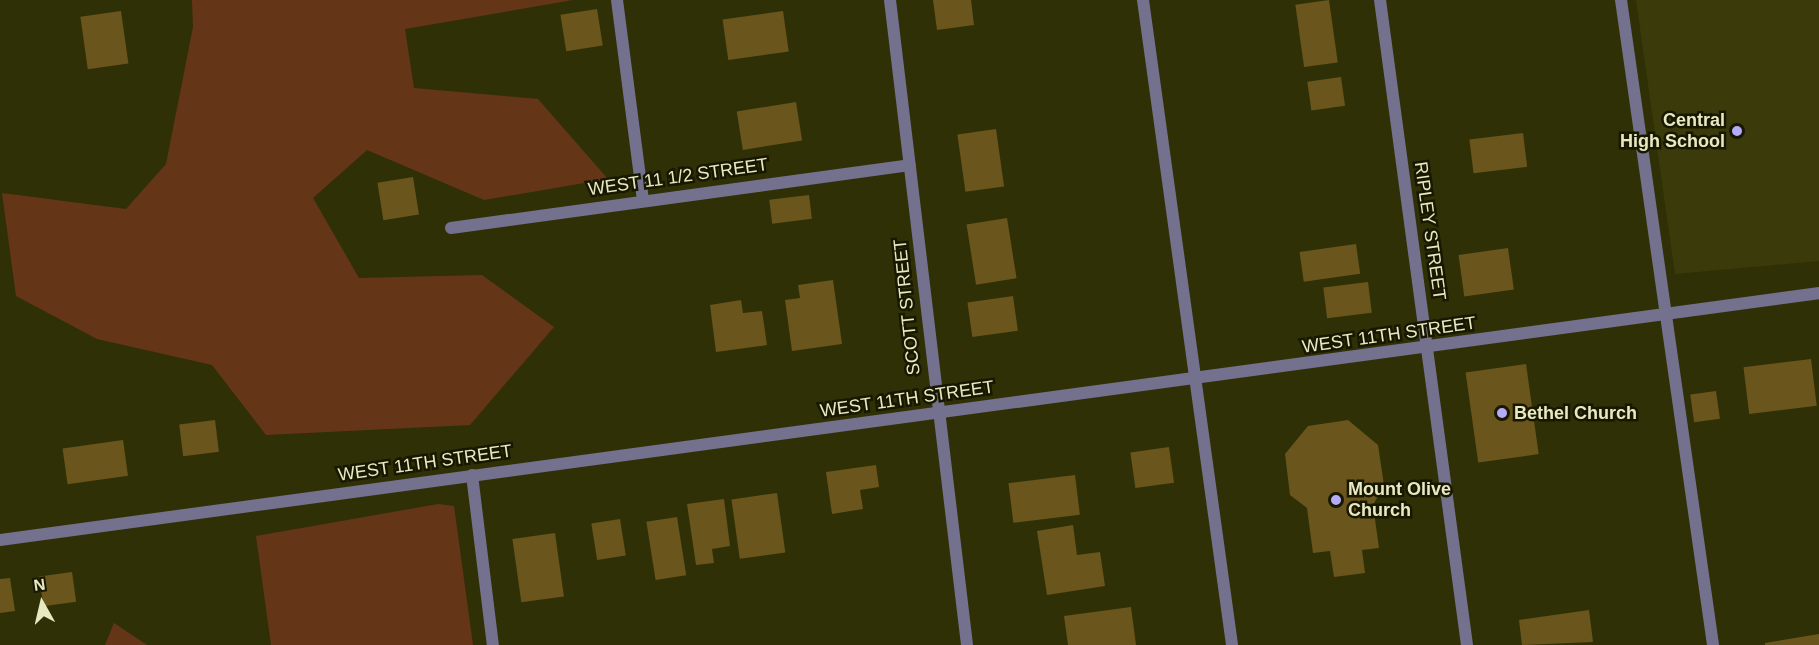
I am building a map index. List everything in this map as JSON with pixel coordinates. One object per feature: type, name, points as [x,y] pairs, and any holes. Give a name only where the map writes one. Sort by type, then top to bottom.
[{"type":"street","points":[[617,0],[643,199]]},
{"type":"street","name":"SCOTT STREET","points":[[890,0],[965,645]]},
{"type":"street","points":[[1143,0],[1232,645]]},
{"type":"street","name":"RIPLEY STREET","points":[[1380,0],[1467,645]]},
{"type":"street","points":[[1621,0],[1713,645]]},
{"type":"street","name":"WEST 11 1/2 STREET","points":[[451,228],[643,199],[910,165]]},
{"type":"street","name":"WEST 11TH STREET","points":[[0,540],[1819,293]]},
{"type":"street","points":[[472,475],[493,645]]},
{"type":"shaded area","points":[[192,0],[573,0],[405,29],[414,88],[538,99],[608,179],[484,200],[367,150],[313,198],[359,278],[482,275],[554,327],[470,425],[266,435],[212,365],[97,339],[16,296],[2,193],[126,209],[166,164],[193,27]]},
{"type":"shaded area","name":"Central High School","points":[[1636,0],[1819,0],[1819,261],[1675,274]]},
{"type":"shaded area","points":[[438,504],[454,506],[473,645],[271,645],[256,536]]},
{"type":"shaded area","points":[[114,623],[147,645],[105,645]]},
{"type":"building","points":[[933,0],[971,0],[974,25],[937,30]]},
{"type":"building","points":[[1329,0],[1338,62],[1304,67],[1295,5]]},
{"type":"building","points":[[597,9],[603,46],[566,51],[560,15]]},
{"type":"building","points":[[121,11],[128,63],[88,69],[80,17]]},
{"type":"building","points":[[783,11],[789,52],[728,60],[723,19]]},
{"type":"building","points":[[1341,77],[1345,106],[1311,110],[1307,82]]},
{"type":"building","points":[[796,102],[802,141],[743,150],[737,111]]},
{"type":"building","points":[[996,129],[1004,186],[965,192],[957,134]]},
{"type":"building","points":[[1523,133],[1527,167],[1474,173],[1469,140]]},
{"type":"building","points":[[413,177],[419,215],[383,220],[377,183]]},
{"type":"building","points":[[809,195],[812,219],[772,224],[769,200]]},
{"type":"building","points":[[1007,218],[1017,278],[976,285],[967,224]]},
{"type":"building","points":[[1356,244],[1360,274],[1304,282],[1300,252]]},
{"type":"building","points":[[1508,248],[1514,290],[1464,297],[1458,255]]},
{"type":"building","points":[[833,280],[842,344],[792,351],[785,300],[800,298],[798,285]]},
{"type":"building","points":[[1368,282],[1372,313],[1327,318],[1323,287]]},
{"type":"building","points":[[1013,296],[1018,331],[972,337],[967,302]]},
{"type":"building","points":[[741,300],[743,313],[762,311],[767,345],[716,352],[710,305]]},
{"type":"building","points":[[1811,359],[1817,406],[1749,414],[1744,367]]},
{"type":"building","name":"Bethel Church","points":[[1526,364],[1539,454],[1478,463],[1466,372]]},
{"type":"building","points":[[1716,391],[1720,419],[1694,422],[1690,395]]},
{"type":"building","points":[[215,420],[219,452],[183,456],[179,424]]},
{"type":"building","name":"Mount Olive Church","points":[[1348,420],[1378,445],[1384,485],[1373,505],[1379,548],[1362,550],[1365,573],[1334,577],[1330,551],[1313,553],[1307,508],[1290,495],[1285,454],[1308,426]]},
{"type":"building","points":[[123,440],[128,476],[68,484],[63,448]]},
{"type":"building","points":[[1169,447],[1174,483],[1135,488],[1130,452]]},
{"type":"building","points":[[876,465],[879,487],[860,490],[863,509],[832,514],[826,472]]},
{"type":"building","points":[[1075,475],[1080,515],[1013,523],[1008,483]]},
{"type":"building","points":[[777,493],[785,552],[740,559],[731,499]]},
{"type":"building","points":[[724,499],[730,546],[712,549],[714,563],[696,565],[687,504]]},
{"type":"building","points":[[677,517],[686,575],[656,580],[646,522]]},
{"type":"building","points":[[620,519],[626,556],[597,560],[591,524]]},
{"type":"building","points":[[1073,525],[1077,555],[1100,552],[1105,586],[1047,595],[1037,531]]},
{"type":"building","points":[[555,533],[564,596],[521,602],[512,539]]},
{"type":"building","points":[[72,572],[76,602],[43,606],[39,577]]},
{"type":"building","points":[[10,578],[15,611],[0,613],[0,579]]},
{"type":"building","points":[[1131,607],[1136,645],[1068,645],[1064,616]]},
{"type":"building","points":[[1589,610],[1593,642],[1522,645],[1519,620]]},
{"type":"building","points":[[1819,634],[1819,645],[1765,645],[1765,643]]},
{"type":"place","name":"Central High School","points":[[1737,131]]},
{"type":"place","name":"Bethel Church","points":[[1502,413]]},
{"type":"place","name":"Mount Olive Church","points":[[1336,500]]}]
